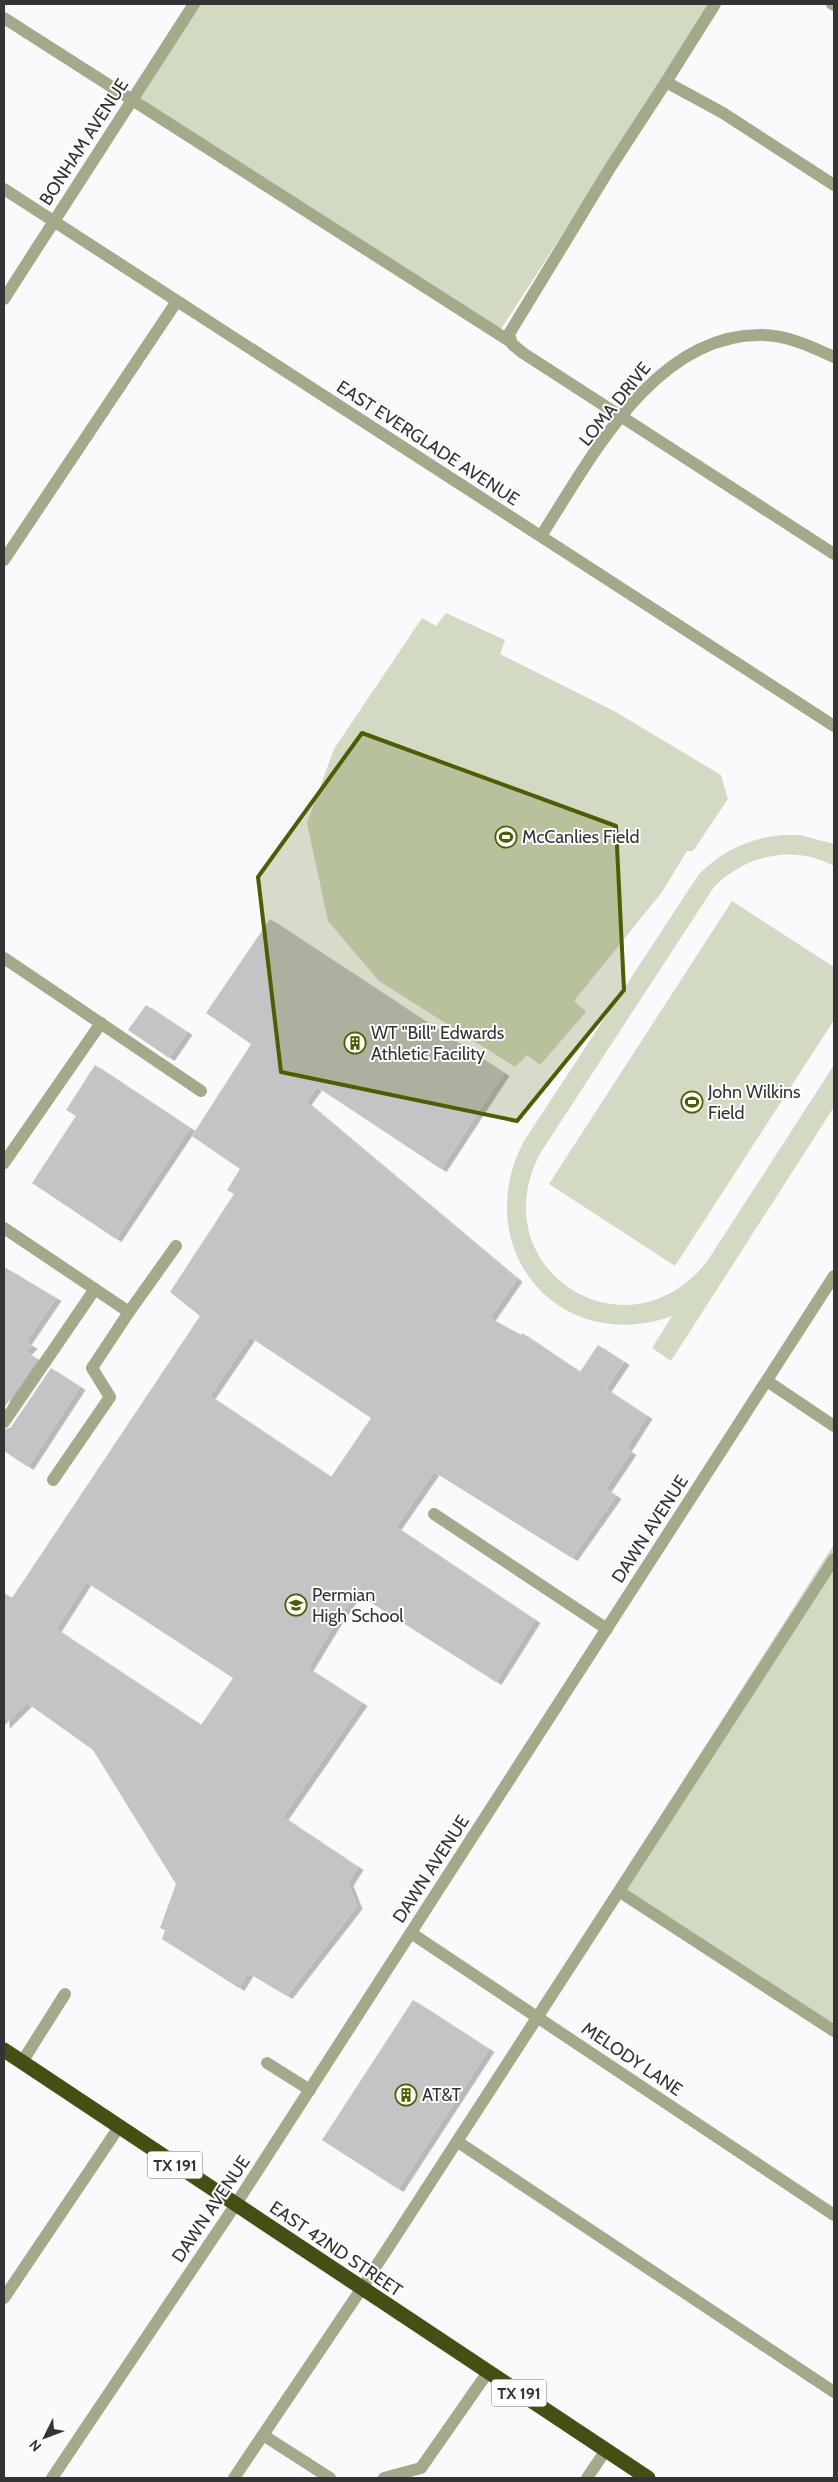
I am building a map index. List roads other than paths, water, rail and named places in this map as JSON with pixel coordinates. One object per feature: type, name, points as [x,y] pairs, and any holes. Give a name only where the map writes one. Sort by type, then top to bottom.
[{"type":"highway","name":"EAST 42ND STREET","points":[[4,2050],[648,2478]]},
{"type":"street","name":"BONHAM AVENUE","points":[[4,299],[194,4]]},
{"type":"street","points":[[511,342],[509,334],[513,325],[715,4]]},
{"type":"street","points":[[4,18],[511,342],[523,353],[834,554]]},
{"type":"street","points":[[666,82],[723,113],[834,185]]},
{"type":"street","name":"EAST EVERGLADE AVENUE","points":[[4,188],[834,726]]},
{"type":"street","points":[[4,560],[177,301]]},
{"type":"street","name":"LOMA DRIVE","points":[[541,536],[622,417],[645,388],[667,368],[710,344],[735,337],[762,335],[784,338],[810,346],[834,357]]},
{"type":"street","points":[[4,958],[201,1091]]},
{"type":"street","points":[[4,1163],[101,1023]]},
{"type":"street","points":[[4,1228],[130,1312]]},
{"type":"street","points":[[53,1480],[110,1397],[92,1368],[176,1246]]},
{"type":"street","name":"DAWN AVENUE","points":[[58,2476],[310,2090],[834,1276]]},
{"type":"street","points":[[4,1422],[95,1288]]},
{"type":"street","points":[[767,1381],[834,1426]]},
{"type":"street","points":[[434,1514],[607,1629]]},
{"type":"street","points":[[234,2478],[362,2288],[539,2018],[834,1559]]},
{"type":"street","points":[[620,1892],[834,2031]]},
{"type":"street","name":"MELODY LANE","points":[[411,1933],[834,2214]]},
{"type":"street","points":[[22,2062],[64,1994]]},
{"type":"street","points":[[267,2062],[310,2090]]},
{"type":"street","points":[[4,2298],[119,2127]]},
{"type":"street","points":[[458,2142],[834,2392]]},
{"type":"street","points":[[384,2478],[421,2468],[488,2372]]},
{"type":"street","points":[[263,2435],[330,2478]]},
{"type":"street","points":[[588,2478],[606,2450]]},
{"type":"place","name":"McCanlies Field","points":[[506,837]]},
{"type":"place","name":"WT \"Bill\" Edwards Athletic Facility","points":[[355,1043]]},
{"type":"place","name":"John Wilkins Field","points":[[692,1102]]},
{"type":"place","name":"Permian High School","points":[[296,1605]]},
{"type":"place","name":"AT&T","points":[[406,2095]]}]
